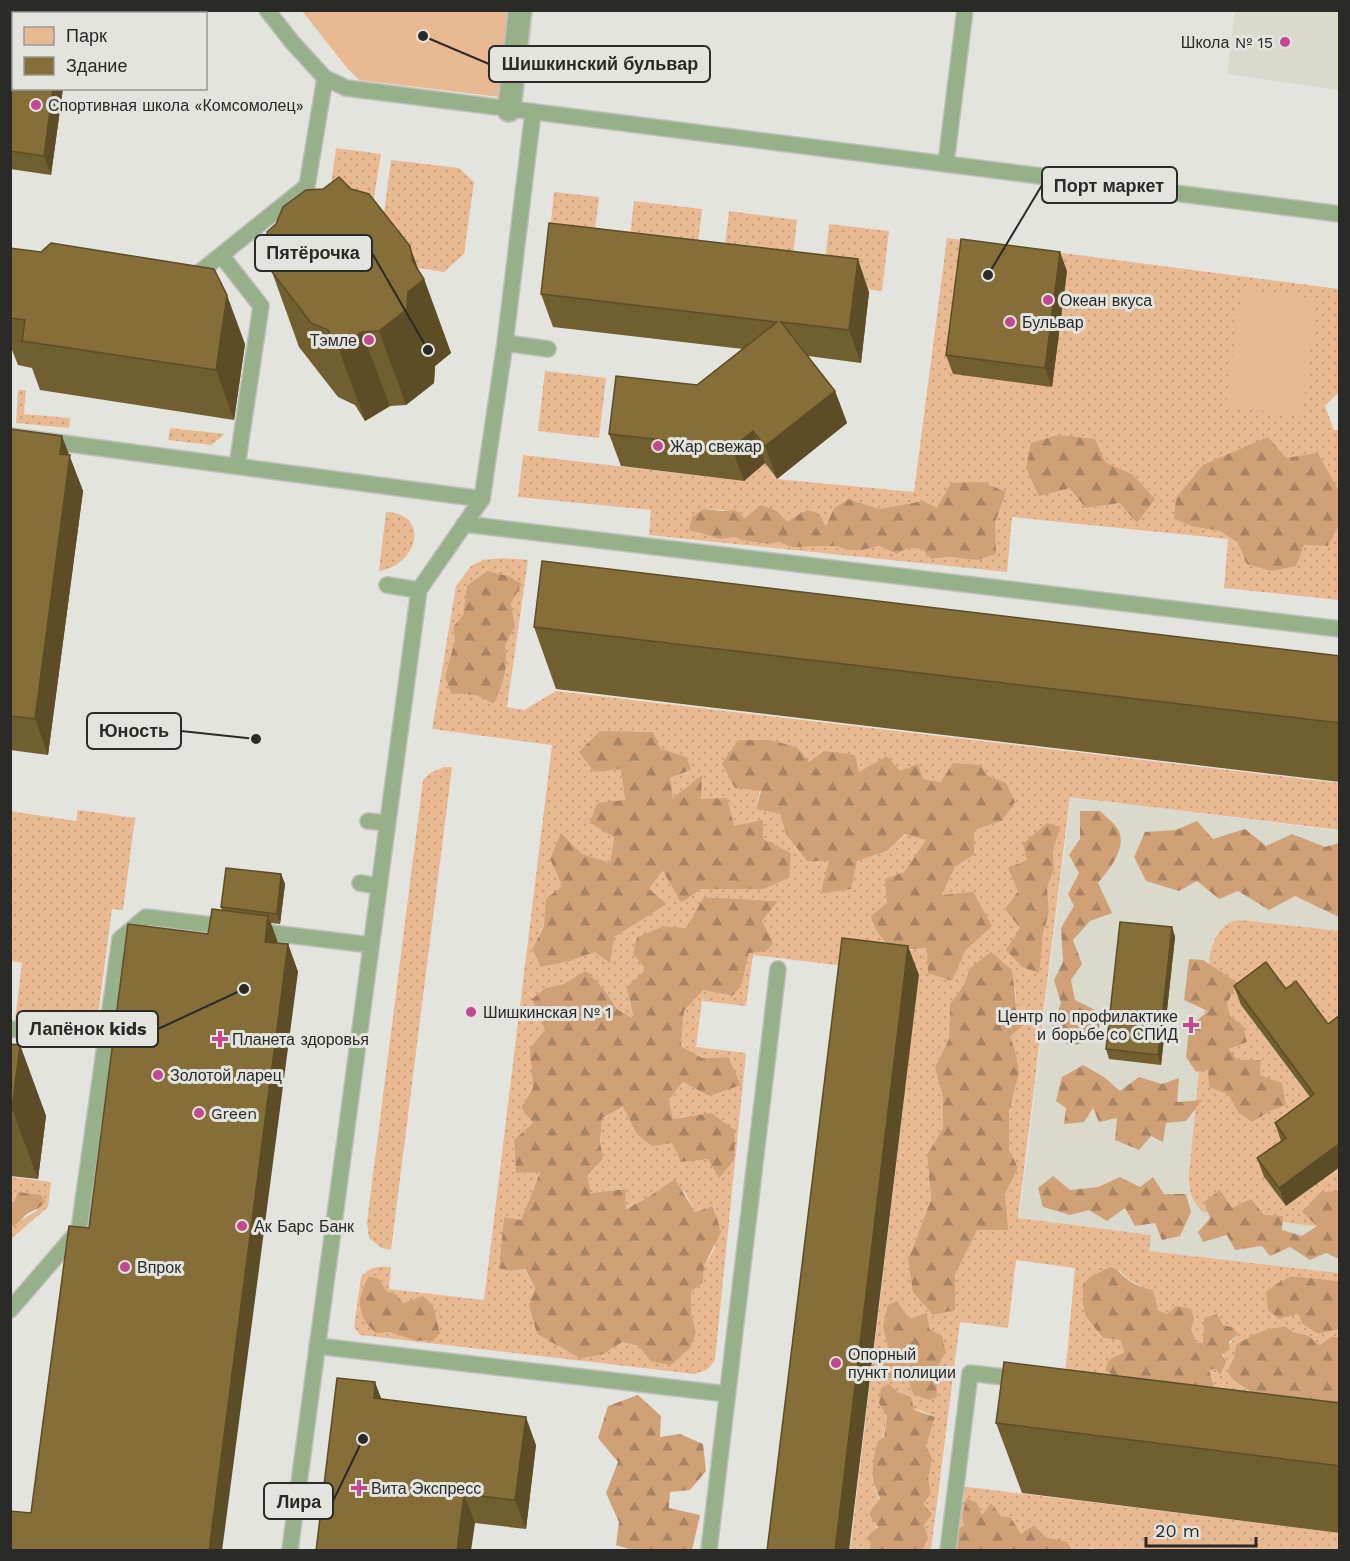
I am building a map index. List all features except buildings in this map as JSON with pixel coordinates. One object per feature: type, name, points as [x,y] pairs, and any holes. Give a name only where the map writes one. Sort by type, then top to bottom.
[{"type":"street","points":[[509,110],[520,10]]},
{"type":"lane","points":[[267,10],[325,78],[346,88],[1340,214]]},
{"type":"lane","points":[[946,163],[965,10]]},
{"type":"lane","points":[[174,292],[307,186],[325,78]]},
{"type":"lane","points":[[290,1551],[419,590],[482,499],[506,343],[532,112]]},
{"type":"lane","points":[[221,255],[261,306],[237,466]]},
{"type":"lane","points":[[506,343],[548,349]]},
{"type":"lane","points":[[10,436],[482,499]]},
{"type":"lane","points":[[464,524],[1340,629]]},
{"type":"lane","points":[[387,585],[419,590]]},
{"type":"lane","points":[[368,821],[388,823]]},
{"type":"lane","points":[[360,884],[379,886]]},
{"type":"lane","points":[[10,1310],[79,1230],[120,939],[146,917],[372,945]]},
{"type":"lane","points":[[709,1551],[778,969]]},
{"type":"lane","points":[[10,1029],[46,1033]]},
{"type":"lane","points":[[317,1346],[728,1394]]},
{"type":"lane","points":[[948,1551],[970,1373],[1037,1381]]},
{"type":"shaded area","name":"Школа № 15","points":[[1235,11],[1339,11],[1339,90],[1227,74]]},
{"type":"shaded area","name":"Центр по профилактике и борьбе со СПИД","points":[[1071,797],[1339,831],[1339,1273],[1149,1251],[1150,1235],[1019,1219]]},
{"type":"green space","points":[[302,11],[527,11],[517,99],[359,80]]},
{"type":"green space","points":[[336,148],[381,154],[370,222],[329,199]]},
{"type":"green space","points":[[391,160],[459,168],[474,182],[464,254],[444,272],[406,266],[380,243]]},
{"type":"green space","points":[[554,192],[599,197],[592,256],[548,251]]},
{"type":"green space","points":[[634,201],[702,209],[695,269],[627,261]]},
{"type":"green space","points":[[729,211],[797,220],[790,280],[722,272]]},
{"type":"green space","points":[[829,224],[889,231],[882,291],[823,284]]},
{"type":"green space","points":[[947,238],[1339,289],[1339,392],[1325,406],[1334,430],[1339,430],[1339,491],[1318,453],[1194,527],[1220,531],[1237,542],[1247,564],[1304,545],[1328,546],[1339,525],[1339,600],[1224,588],[1228,539],[1012,517],[1007,572],[649,535],[651,510],[518,497],[523,455],[744,481],[765,463],[776,479],[914,492]],"holes":[[[1105,462],[1132,474],[1120,503],[1086,508],[1069,488]],[[1006,492],[995,523],[995,554],[977,560],[949,557],[931,559],[922,549],[908,548],[897,554],[879,546],[862,550],[846,550],[836,546],[792,547],[779,542],[768,544],[735,537],[721,539],[689,530],[704,509],[731,511],[745,518],[777,511],[787,521],[807,510],[818,513],[827,526],[849,499],[879,509],[923,501],[937,509]]]},
{"type":"green space","points":[[1242,289],[1317,299],[1302,416],[1226,406]]},
{"type":"green space","points":[[545,371],[606,378],[599,438],[538,431]]},
{"type":"green space","points":[[18,390],[26,390],[24,414],[70,418],[69,428],[16,423]]},
{"type":"green space","points":[[170,428],[225,434],[211,445],[168,440]]},
{"type":"green space","points":[[1058,435],[1095,439],[1105,462],[1132,474],[1155,499],[1137,523],[1120,503],[1086,508],[1069,488],[1039,496],[1026,468],[1031,443]]},
{"type":"green space","points":[[1268,437],[1286,458],[1318,453],[1339,491],[1339,525],[1328,546],[1304,545],[1296,566],[1271,571],[1247,564],[1237,542],[1220,531],[1194,527],[1174,519],[1176,498],[1203,465]]},
{"type":"green space","points":[[982,482],[1006,492],[995,523],[996,554],[977,560],[949,557],[931,559],[922,549],[908,548],[897,554],[879,546],[862,550],[846,550],[836,546],[792,547],[779,542],[768,544],[735,537],[721,539],[689,530],[692,517],[704,509],[735,510],[745,518],[761,505],[777,511],[787,521],[807,510],[819,513],[826,526],[834,508],[849,499],[879,509],[923,501],[937,508],[951,483]]},
{"type":"green space","points":[[386,512],[400,515],[410,521],[414,530],[414,540],[403,560],[379,571]]},
{"type":"green space","points":[[502,558],[528,560],[507,707],[524,710],[556,691],[1339,783],[1339,830],[1070,797],[1018,1218],[1151,1235],[1149,1251],[1339,1273],[1339,1281],[1292,1276],[1298,1314],[1318,1334],[1339,1329],[1339,1337],[1331,1337],[1320,1345],[1307,1335],[1293,1332],[1286,1327],[1237,1345],[1234,1358],[1227,1371],[1234,1380],[1255,1397],[1065,1376],[1075,1268],[1016,1260],[1008,1328],[960,1322],[931,1550],[923,1550],[928,1537],[924,1525],[923,1504],[931,1494],[928,1479],[931,1458],[926,1446],[935,1417],[914,1410],[910,1397],[897,1392],[879,1403],[887,1416],[874,1487],[880,1503],[877,1526],[869,1550],[850,1550],[919,975],[753,955],[746,1006],[702,1001],[696,1047],[746,1053],[715,1360],[707,1370],[695,1374],[360,1335],[354,1327],[361,1277],[374,1268],[391,1267],[389,1289],[484,1300],[552,745],[432,729],[456,586],[471,566],[483,560]],"holes":[[[467,586],[511,603],[515,627],[505,645],[504,676],[494,704],[445,677],[455,640],[453,627],[463,615]],[[770,740],[797,747],[809,763],[859,772],[900,771],[922,779],[941,782],[987,775],[1006,783],[1002,821],[974,830],[974,855],[955,867],[942,895],[991,926],[966,950],[952,981],[928,948],[906,950],[885,879],[904,872],[927,840],[906,834],[887,851],[857,861],[820,893],[830,861],[786,834],[780,814],[756,809]],[[660,748],[686,757],[690,771],[669,778],[673,798],[701,799],[734,826],[763,889],[700,889],[681,903],[663,871],[649,889],[667,904],[613,937],[595,952],[570,961],[541,967],[532,949],[562,887],[551,859],[562,834],[582,854],[610,864],[614,837],[625,800],[621,768]],[[1061,827],[1053,849],[1054,870],[1047,888],[1049,912],[1043,934],[1038,973],[1020,928],[1005,909],[1018,891],[1027,860]],[[705,897],[778,901],[762,921],[765,952],[749,953],[741,987],[732,996],[703,990],[684,1011],[681,1046],[702,1058],[728,1057],[709,1096],[683,1082],[669,1100],[673,1119],[688,1116],[637,1134],[624,1107],[602,1118],[600,1142],[603,1159],[588,1175],[589,1193],[625,1189],[625,1209],[650,1196],[684,1191],[695,1212],[714,1206],[715,1248],[704,1266],[703,1283],[691,1292],[691,1312],[696,1332],[650,1361],[639,1346],[622,1342],[604,1354],[581,1359],[537,1334],[529,1306],[535,1288],[524,1269],[511,1271],[499,1268],[504,1217],[521,1220],[540,1171],[516,1173],[514,1141],[533,1123],[521,1108],[533,1088],[531,1048],[545,1030],[546,988],[563,984],[586,972],[603,988],[617,1009],[634,1020],[646,969],[664,926],[686,928]],[[969,968],[1015,988],[1017,1013],[1024,1024],[1010,1036],[1015,1063],[1008,1133],[1010,1150],[1018,1168],[1005,1194],[1006,1210],[977,1229],[955,1275],[955,1309],[908,1260],[931,1199],[927,1155],[943,1128],[943,1099],[935,1067],[949,1039],[950,1004],[964,985]],[[1119,1270],[1134,1283],[1153,1290],[1158,1310],[1194,1320],[1191,1329],[1197,1343],[1203,1343],[1204,1318],[1217,1314],[1223,1326],[1239,1334],[1225,1352],[1220,1375],[1216,1369],[1209,1370],[1214,1386],[1125,1353],[1120,1340],[1103,1338],[1086,1317]],[[369,1276],[378,1278],[387,1292],[396,1294],[403,1303],[422,1297],[433,1305],[440,1333],[403,1337],[389,1331],[376,1333],[364,1311],[362,1292]],[[897,1301],[910,1319],[929,1329],[946,1353],[938,1368],[936,1397],[881,1360],[889,1350]]]},
{"type":"green space","points":[[487,571],[508,576],[522,584],[511,603],[515,627],[505,645],[504,676],[494,704],[476,695],[451,693],[445,677],[455,640],[453,627],[463,615],[467,586]]},
{"type":"green space","points":[[600,731],[653,732],[660,748],[686,757],[691,770],[670,778],[673,798],[702,775],[701,799],[727,798],[734,826],[763,820],[763,839],[791,853],[789,878],[763,889],[701,889],[681,903],[663,871],[649,889],[667,904],[614,937],[610,963],[595,952],[570,961],[541,967],[532,949],[544,926],[546,899],[562,886],[550,859],[561,833],[582,854],[610,863],[614,837],[590,823],[597,803],[625,800],[621,769],[594,772],[579,752]]},
{"type":"green space","points":[[738,740],[770,740],[797,747],[809,762],[824,751],[855,755],[859,772],[887,756],[900,771],[918,764],[923,779],[941,782],[953,763],[980,765],[987,775],[1006,783],[1015,802],[1002,821],[974,830],[974,855],[955,867],[942,895],[973,892],[992,926],[966,950],[952,981],[928,973],[927,948],[907,949],[891,946],[880,935],[871,916],[887,903],[885,879],[904,872],[926,840],[905,834],[887,851],[857,861],[851,889],[820,894],[829,861],[807,861],[786,834],[780,814],[756,809],[761,791],[735,788],[722,764]]},
{"type":"green space","points":[[444,767],[452,767],[391,1250],[381,1248],[369,1238],[367,1222],[423,780],[430,773]]},
{"type":"green space","points":[[78,810],[135,818],[123,910],[112,909],[95,1038],[14,1028],[22,963],[11,961],[10,811],[76,821]]},
{"type":"green space","points":[[1080,811],[1100,811],[1117,828],[1121,842],[1116,857],[1098,883],[1112,913],[1090,921],[1073,940],[1082,964],[1071,980],[1075,1000],[1103,1014],[1095,1040],[1069,1046],[1051,1029],[1061,1003],[1054,980],[1063,962],[1061,928],[1074,906],[1068,894],[1079,873],[1069,855],[1080,839]]},
{"type":"green space","points":[[1197,821],[1213,839],[1245,829],[1266,846],[1292,834],[1325,847],[1339,843],[1339,917],[1295,896],[1269,910],[1238,891],[1219,899],[1197,881],[1179,891],[1146,881],[1134,857],[1145,832],[1176,830]]},
{"type":"green space","points":[[1047,823],[1061,827],[1053,849],[1054,870],[1047,888],[1049,912],[1043,934],[1039,973],[1022,967],[1006,950],[1020,928],[1005,909],[1018,891],[1008,868],[1027,860],[1023,844]]},
{"type":"green space","points":[[704,897],[778,901],[762,921],[773,944],[765,952],[749,953],[741,987],[732,996],[703,990],[684,1011],[681,1046],[702,1058],[728,1057],[741,1085],[709,1096],[683,1082],[669,1100],[673,1119],[711,1113],[735,1130],[734,1160],[719,1178],[708,1159],[681,1162],[672,1143],[652,1146],[637,1134],[623,1107],[602,1118],[600,1142],[603,1159],[588,1175],[590,1193],[625,1189],[626,1209],[675,1179],[695,1212],[713,1206],[721,1232],[704,1266],[703,1283],[691,1292],[691,1312],[696,1332],[690,1348],[671,1365],[650,1361],[639,1346],[622,1342],[604,1354],[581,1359],[537,1334],[529,1306],[535,1288],[525,1269],[511,1271],[499,1268],[504,1217],[521,1220],[540,1172],[516,1173],[514,1140],[533,1123],[521,1108],[533,1088],[530,1048],[545,1030],[532,999],[546,988],[563,984],[586,971],[603,988],[617,1009],[634,1019],[627,987],[646,969],[633,954],[637,937],[664,926],[686,928]]},
{"type":"green space","points":[[1241,920],[1339,931],[1339,1049],[1273,981],[1241,1005],[1303,1089],[1336,1102],[1264,1178],[1286,1206],[1339,1167],[1339,1229],[1203,1212],[1192,1196],[1189,1176],[1210,954],[1220,931],[1229,923]]},
{"type":"green space","points":[[991,952],[1012,970],[1017,1013],[1024,1025],[1010,1036],[1019,1072],[1009,1111],[1009,1149],[1018,1168],[1005,1194],[1008,1230],[977,1230],[955,1275],[955,1310],[933,1315],[913,1292],[908,1260],[931,1199],[927,1155],[943,1128],[943,1099],[935,1067],[949,1039],[950,1004],[964,985],[969,969]]},
{"type":"green space","points":[[1189,959],[1203,960],[1238,983],[1227,1003],[1230,1016],[1243,1026],[1247,1042],[1228,1049],[1238,1060],[1261,1060],[1260,1075],[1282,1083],[1286,1105],[1252,1122],[1239,1113],[1228,1094],[1209,1087],[1208,1070],[1196,1072],[1186,1057],[1189,1028],[1208,1011],[1184,1000]]},
{"type":"green space","points":[[1083,1065],[1104,1077],[1120,1091],[1139,1077],[1162,1084],[1179,1078],[1177,1102],[1202,1100],[1186,1121],[1166,1123],[1163,1142],[1151,1136],[1139,1150],[1115,1140],[1117,1118],[1099,1122],[1093,1108],[1084,1122],[1064,1124],[1066,1108],[1056,1101],[1062,1077]]},
{"type":"green space","points":[[1053,1176],[1070,1190],[1098,1187],[1120,1177],[1140,1187],[1153,1177],[1164,1194],[1186,1194],[1191,1212],[1180,1236],[1162,1240],[1155,1223],[1135,1226],[1125,1208],[1107,1221],[1089,1210],[1070,1215],[1043,1207],[1038,1188]]},
{"type":"green space","points":[[11,1177],[51,1182],[48,1207],[11,1239],[10,1227],[37,1211],[41,1195],[11,1201]]},
{"type":"green space","points":[[1220,1190],[1232,1208],[1251,1199],[1264,1215],[1283,1216],[1282,1230],[1302,1236],[1317,1226],[1302,1212],[1321,1192],[1339,1191],[1339,1259],[1326,1253],[1310,1260],[1290,1247],[1270,1256],[1262,1246],[1235,1250],[1227,1235],[1203,1242],[1198,1232],[1210,1218],[1204,1202]]},
{"type":"green space","points":[[18,1192],[41,1195],[45,1202],[11,1227],[11,1201],[14,1202]]},
{"type":"green space","points":[[1110,1267],[1135,1284],[1153,1290],[1158,1310],[1167,1314],[1176,1306],[1191,1309],[1194,1320],[1191,1329],[1197,1343],[1203,1342],[1204,1318],[1217,1314],[1223,1325],[1231,1327],[1239,1334],[1229,1342],[1230,1349],[1222,1355],[1226,1362],[1220,1375],[1216,1369],[1209,1370],[1214,1386],[1210,1389],[1118,1378],[1106,1371],[1109,1361],[1125,1353],[1120,1340],[1103,1338],[1086,1317],[1083,1304],[1083,1284],[1092,1276]]},
{"type":"green space","points":[[369,1276],[378,1278],[387,1292],[396,1294],[403,1303],[423,1296],[433,1305],[440,1333],[433,1341],[414,1340],[389,1332],[376,1333],[369,1327],[362,1313],[360,1299]]},
{"type":"green space","points":[[1292,1276],[1339,1281],[1339,1329],[1318,1334],[1303,1324],[1298,1314],[1279,1319],[1268,1310],[1266,1292]]},
{"type":"green space","points":[[897,1301],[910,1319],[927,1313],[929,1329],[942,1336],[946,1353],[938,1368],[937,1397],[929,1400],[913,1394],[908,1377],[887,1378],[881,1360],[889,1350],[883,1326],[888,1305]]},
{"type":"green space","points":[[1286,1327],[1293,1332],[1307,1335],[1320,1345],[1331,1337],[1339,1337],[1339,1408],[1255,1397],[1234,1380],[1227,1371],[1234,1358],[1236,1345],[1260,1332]]},
{"type":"green space","points":[[889,1384],[897,1392],[911,1397],[914,1410],[935,1417],[926,1446],[932,1458],[928,1479],[931,1494],[923,1504],[932,1514],[924,1525],[928,1537],[923,1550],[869,1550],[871,1544],[868,1536],[878,1527],[869,1514],[880,1498],[874,1484],[873,1463],[878,1441],[884,1437],[887,1416],[879,1403],[881,1388]]},
{"type":"green space","points":[[638,1395],[661,1416],[660,1437],[680,1434],[703,1444],[706,1471],[690,1490],[670,1492],[669,1508],[700,1515],[692,1550],[632,1550],[616,1545],[619,1522],[606,1493],[618,1462],[598,1438],[608,1406]]},
{"type":"green space","points":[[960,1486],[1340,1533],[1339,1550],[1097,1550],[1092,1548],[1072,1550],[1066,1542],[1046,1537],[1034,1525],[1021,1535],[1011,1519],[1001,1516],[991,1504],[982,1515],[966,1498],[962,1517],[964,1526],[956,1529]]},
{"type":"green space","points":[[966,1498],[977,1503],[982,1515],[991,1503],[1001,1516],[1011,1518],[1021,1534],[1034,1525],[1046,1537],[1067,1542],[1072,1550],[954,1550],[956,1529],[964,1526],[962,1517]]},
{"type":"place","name":"Шишкинский бульвар","points":[[423,36]]},
{"type":"place","name":"Школа № 15","points":[[1285,42]]},
{"type":"place","name":"Спортивная школа «Комсомолец»","points":[[36,105]]},
{"type":"place","name":"Порт маркет","points":[[988,275]]},
{"type":"place","name":"Океан вкуса","points":[[1048,300]]},
{"type":"place","name":"Бульвар","points":[[1010,322]]},
{"type":"place","name":"Тэмле","points":[[369,340]]},
{"type":"place","name":"Пятёрочка","points":[[428,350]]},
{"type":"place","name":"Жар свежар","points":[[658,446]]},
{"type":"place","name":"Юность","points":[[256,739]]},
{"type":"place","name":"Лапёнок kids","points":[[244,989]]},
{"type":"place","name":"Шишкинская № 1","points":[[471,1012]]},
{"type":"place","name":"Центр по профилактике и борьбе со СПИД","points":[[1191,1025]]},
{"type":"place","name":"Планета здоровья","points":[[220,1039]]},
{"type":"place","name":"Золотой ларец","points":[[158,1075]]},
{"type":"place","name":"Green","points":[[199,1113]]},
{"type":"place","name":"Ак Барс Банк","points":[[242,1226]]},
{"type":"place","name":"Впрок","points":[[125,1267]]},
{"type":"place","name":"Опорный пункт полиции","points":[[836,1363]]},
{"type":"place","name":"Лира","points":[[363,1439]]},
{"type":"place","name":"Вита Экспресс","points":[[359,1488]]}]
